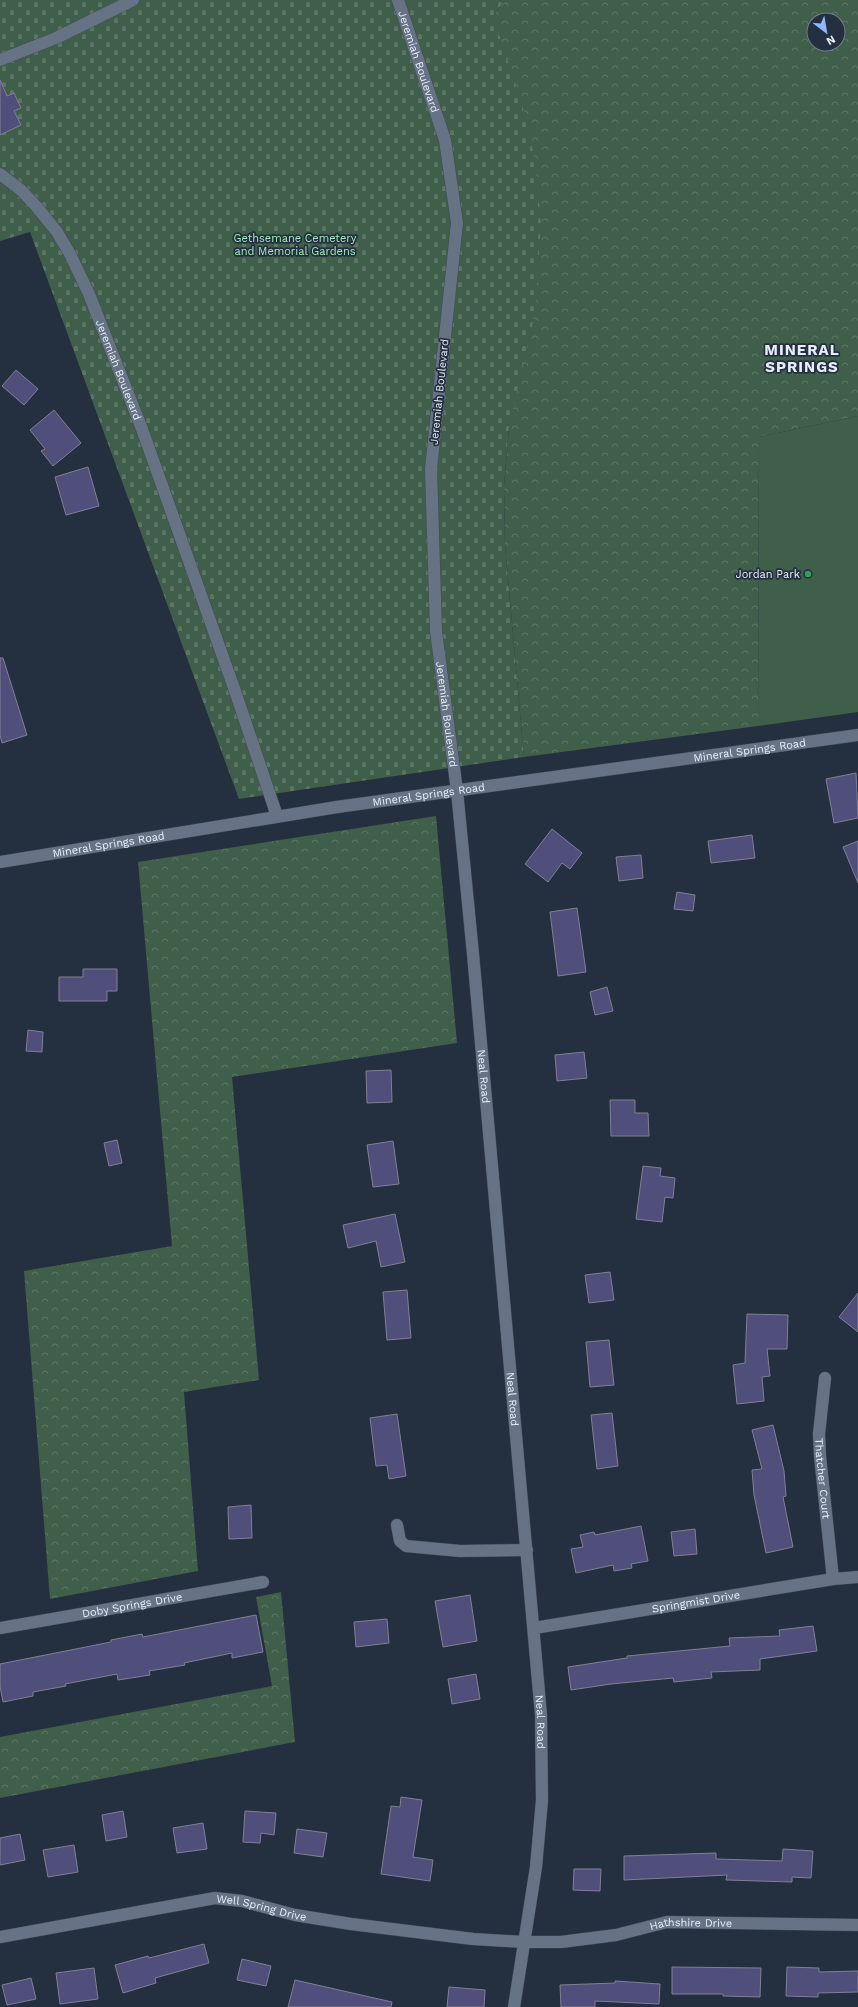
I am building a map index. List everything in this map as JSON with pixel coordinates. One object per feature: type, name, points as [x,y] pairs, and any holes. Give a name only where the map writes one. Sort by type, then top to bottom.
[{"type":"street","points":[[0,60],[79,28],[133,0]]},
{"type":"street","name":"Jeremiah Boulevard","points":[[398,0],[445,140],[457,223],[431,469],[436,631],[457,791]]},
{"type":"street","name":"Jeremiah Boulevard","points":[[0,174],[31,200],[57,232],[70,254],[89,294],[142,429],[234,688],[277,816]]},
{"type":"street","name":"Mineral Springs Road","points":[[0,862],[277,816],[858,735]]},
{"type":"street","name":"Neal Road","points":[[457,791],[541,1715],[542,1800],[536,1867],[514,2007]]},
{"type":"street","name":"Thatcher Court","points":[[825,1378],[821,1414],[820,1456],[834,1579]]},
{"type":"street","points":[[397,1525],[400,1541],[406,1546],[460,1551],[527,1550]]},
{"type":"street","name":"Springmist Drive","points":[[534,1628],[834,1579],[858,1577]]},
{"type":"street","name":"Doby Springs Drive","points":[[0,1628],[263,1582]]},
{"type":"street","name":"Well Spring Drive","points":[[0,1937],[215,1898],[242,1901],[296,1915],[351,1924],[473,1939],[524,1942]]},
{"type":"street","name":"Hathshire Drive","points":[[524,1942],[561,1942],[616,1935],[667,1922],[858,1925]]},
{"type":"green space","name":"Gethsemane Cemetery and Memorial Gardens","points":[[0,0],[505,0],[493,16],[529,127],[537,177],[541,225],[535,313],[509,427],[504,486],[505,545],[524,757],[239,799],[30,232],[0,241]]},
{"type":"green space","points":[[505,0],[858,0],[858,416],[759,437],[758,726],[524,757],[505,545],[504,486],[509,428],[493,16]]},
{"type":"green space","name":"Jordan Park","points":[[858,416],[858,712],[758,726],[759,437]]},
{"type":"green space","points":[[436,816],[457,1043],[232,1077],[259,1380],[184,1392],[198,1571],[50,1599],[24,1271],[172,1246],[138,862]]},
{"type":"green space","points":[[281,1592],[295,1742],[0,1798],[0,1737],[272,1686],[256,1597]]},
{"type":"building","points":[[0,80],[7,96],[14,93],[21,108],[14,111],[21,125],[0,135]]},
{"type":"building","points":[[16,370],[38,389],[24,405],[2,386]]},
{"type":"building","points":[[54,410],[81,443],[53,466],[41,451],[45,449],[30,430]]},
{"type":"building","points":[[88,467],[99,506],[66,515],[55,477]]},
{"type":"building","points":[[0,658],[3,658],[27,735],[2,743],[0,735]]},
{"type":"building","points":[[856,773],[858,818],[834,823],[826,779]]},
{"type":"building","points":[[552,829],[582,853],[570,869],[562,863],[548,882],[525,864]]},
{"type":"building","points":[[752,835],[755,858],[711,863],[708,841]]},
{"type":"building","points":[[858,841],[858,883],[843,847]]},
{"type":"building","points":[[641,855],[643,878],[619,881],[616,857]]},
{"type":"building","points":[[677,892],[695,895],[693,911],[674,909]]},
{"type":"building","points":[[577,908],[586,972],[558,976],[550,912]]},
{"type":"building","points":[[83,969],[117,969],[117,991],[107,991],[107,1001],[59,1001],[59,977],[83,977]]},
{"type":"building","points":[[607,987],[613,1011],[595,1015],[590,992]]},
{"type":"building","points":[[28,1030],[43,1032],[42,1052],[26,1051]]},
{"type":"building","points":[[584,1052],[587,1078],[557,1081],[555,1055]]},
{"type":"building","points":[[391,1070],[392,1102],[367,1103],[366,1071]]},
{"type":"building","points":[[610,1100],[635,1100],[635,1113],[648,1113],[649,1136],[611,1136]]},
{"type":"building","points":[[117,1140],[122,1163],[109,1166],[104,1143]]},
{"type":"building","points":[[393,1141],[399,1184],[373,1187],[367,1145]]},
{"type":"building","points":[[643,1166],[661,1168],[660,1176],[675,1178],[673,1198],[665,1197],[662,1222],[636,1219]]},
{"type":"building","points":[[395,1214],[405,1262],[381,1267],[376,1241],[348,1248],[343,1225]]},
{"type":"building","points":[[610,1272],[614,1300],[589,1303],[585,1275]]},
{"type":"building","points":[[407,1290],[411,1338],[387,1340],[383,1292]]},
{"type":"building","points":[[858,1293],[858,1332],[839,1317]]},
{"type":"building","points":[[747,1314],[788,1315],[787,1349],[767,1349],[770,1376],[762,1377],[764,1401],[737,1404],[733,1365],[745,1363]]},
{"type":"building","points":[[609,1340],[614,1385],[590,1387],[586,1342]]},
{"type":"building","points":[[612,1413],[618,1466],[597,1469],[591,1415]]},
{"type":"building","points":[[397,1414],[406,1476],[389,1479],[387,1465],[376,1466],[370,1418]]},
{"type":"building","points":[[773,1425],[784,1471],[786,1496],[783,1497],[793,1547],[766,1553],[754,1495],[752,1470],[762,1469],[752,1430]]},
{"type":"building","points":[[251,1505],[252,1538],[229,1539],[228,1507]]},
{"type":"building","points":[[641,1526],[648,1561],[631,1564],[632,1568],[614,1571],[613,1565],[576,1573],[571,1549],[583,1547],[580,1535],[594,1532],[595,1535]]},
{"type":"building","points":[[695,1529],[697,1554],[674,1556],[671,1532]]},
{"type":"building","points":[[470,1595],[477,1641],[443,1647],[435,1601]]},
{"type":"building","points":[[256,1615],[263,1652],[232,1658],[232,1653],[184,1663],[185,1665],[149,1671],[150,1675],[118,1680],[117,1674],[65,1684],[66,1686],[33,1692],[33,1696],[3,1702],[0,1686],[0,1664],[111,1642],[111,1640],[142,1634],[143,1637]]},
{"type":"building","points":[[387,1619],[389,1643],[356,1647],[354,1622]]},
{"type":"building","points":[[813,1626],[817,1651],[760,1659],[760,1670],[711,1672],[712,1678],[674,1682],[673,1678],[611,1684],[571,1690],[568,1667],[627,1658],[627,1656],[730,1646],[729,1638],[780,1636],[779,1630]]},
{"type":"building","points":[[476,1674],[480,1699],[452,1704],[448,1679]]},
{"type":"building","points":[[401,1797],[422,1800],[413,1857],[433,1860],[430,1881],[381,1874],[391,1806],[400,1807]]},
{"type":"building","points":[[123,1811],[127,1837],[106,1841],[102,1815]]},
{"type":"building","points":[[245,1811],[276,1813],[274,1835],[261,1833],[260,1843],[243,1842]]},
{"type":"building","points":[[203,1823],[207,1849],[177,1853],[173,1828]]},
{"type":"building","points":[[297,1829],[327,1833],[323,1857],[294,1853]]},
{"type":"building","points":[[20,1834],[25,1860],[0,1865],[0,1838]]},
{"type":"building","points":[[74,1845],[78,1872],[48,1877],[43,1850]]},
{"type":"building","points":[[783,1849],[813,1851],[811,1878],[792,1877],[792,1882],[726,1880],[727,1875],[624,1880],[624,1856],[716,1853],[716,1859],[782,1861]]},
{"type":"building","points":[[574,1869],[601,1869],[600,1891],[573,1890]]},
{"type":"building","points":[[204,1944],[209,1963],[155,1978],[156,1983],[123,1993],[115,1965]]},
{"type":"building","points":[[242,1959],[271,1966],[266,1986],[237,1980]]},
{"type":"building","points":[[672,1967],[761,1968],[760,1997],[723,1996],[723,1994],[672,1994]]},
{"type":"building","points":[[787,1967],[819,1968],[819,1972],[858,1971],[858,1992],[818,1993],[818,1997],[786,1996]]},
{"type":"building","points":[[94,1968],[98,1999],[60,2004],[56,1973]]},
{"type":"building","points":[[31,1978],[36,1999],[7,2005],[2,1985]]},
{"type":"building","points":[[295,1980],[392,2002],[391,2007],[288,2007]]},
{"type":"building","points":[[615,1981],[660,1984],[659,2004],[595,2001],[595,2007],[561,2007],[560,1985],[615,1983]]},
{"type":"building","points":[[449,1987],[485,1990],[484,2007],[447,2007]]},
{"type":"place","name":"Jordan Park","points":[[808,574]]},
{"type":"district","name":"MINERAL SPRINGS","points":[[802,358]]}]
